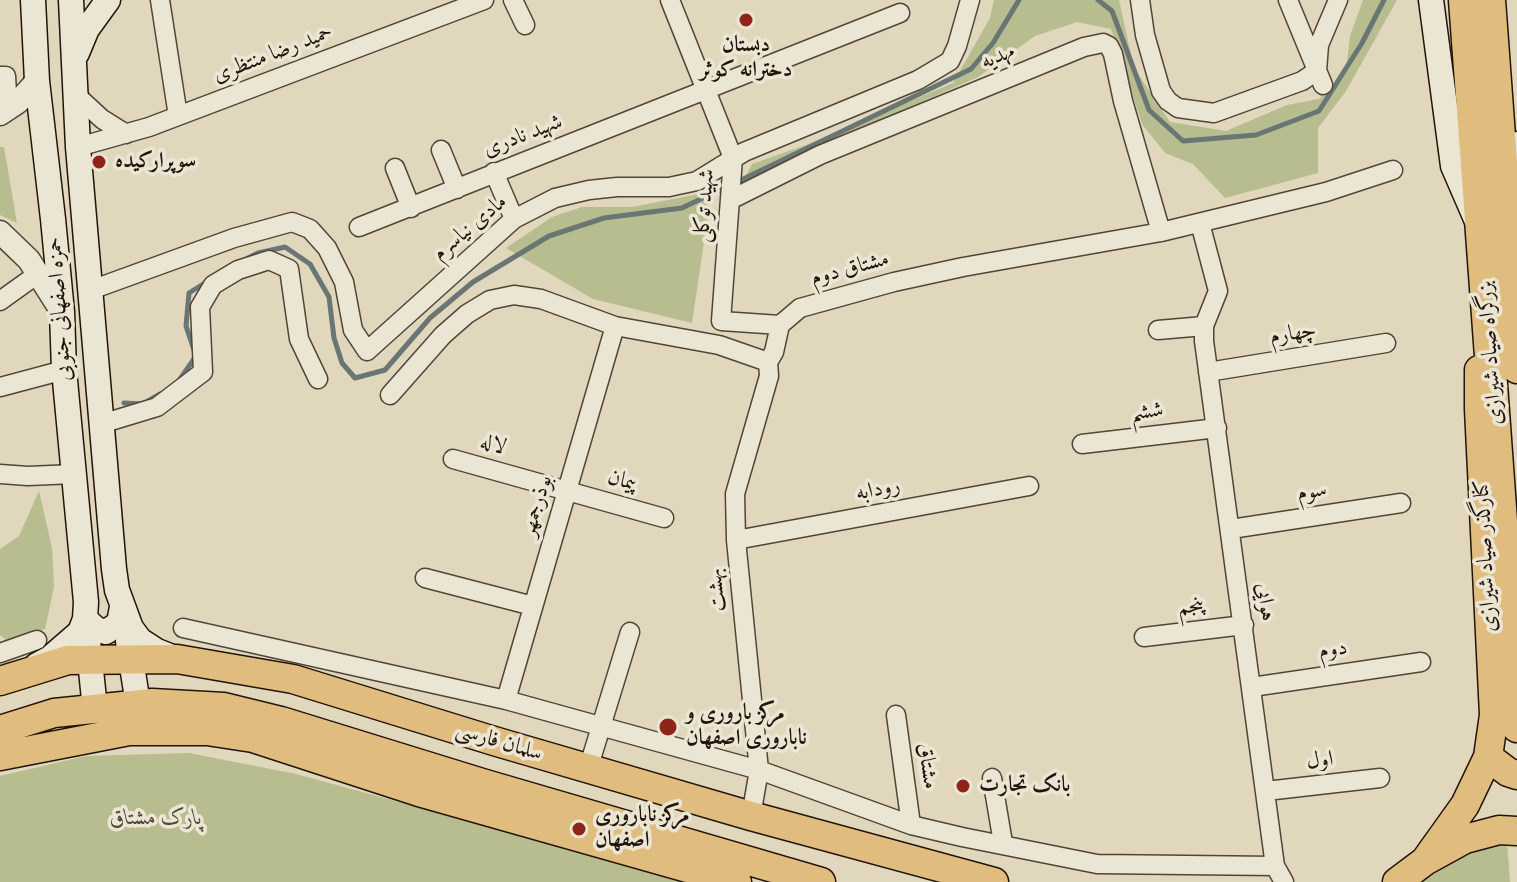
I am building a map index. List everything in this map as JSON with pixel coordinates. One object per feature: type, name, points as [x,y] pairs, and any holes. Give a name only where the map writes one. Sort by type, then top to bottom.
[{"type":"highway","name":"بزرگراه صیاد شیرازی","points":[[1464,0],[1494,231],[1517,368]]},
{"type":"highway","name":"بزرگراه صیاد شیرازی","points":[[1490,0],[1494,231],[1517,727]]},
{"type":"main road","name":"حمزه اصفهانی جنوبی","points":[[33,0],[37,81],[62,312],[64,370],[95,709]]},
{"type":"main road","name":"حمزه اصفهانی جنوبی","points":[[71,0],[78,147],[114,569],[138,704]]},
{"type":"main road","points":[[74,59],[87,29],[108,0]]},
{"type":"main road","points":[[1431,0],[1453,166],[1517,271]]},
{"type":"main road","points":[[1494,231],[1517,144]]},
{"type":"main road","name":"کنارگذر صیاد شیرازی","points":[[1425,861],[1465,805],[1488,757],[1494,715],[1479,409],[1494,231]]},
{"type":"main road","name":"حمزه اصفهانی جنوبی","points":[[122,607],[140,640],[177,659]]},
{"type":"main road","points":[[9,678],[50,658],[80,632],[85,619],[96,629],[106,632],[119,623],[122,607]]},
{"type":"main road","name":"سلمان فارسی","points":[[9,678],[68,660],[177,659],[293,679],[588,769],[994,882]]},
{"type":"main road","name":"سلمان فارسی","points":[[0,730],[54,713],[138,704],[224,707],[281,721],[821,882]]},
{"type":"main road","points":[[0,756],[129,731],[207,731],[253,738],[419,792],[737,882]]},
{"type":"main road","points":[[1488,757],[1517,775]]},
{"type":"main road","points":[[1397,882],[1425,861],[1465,839],[1499,830],[1517,831]]},
{"type":"street","points":[[160,0],[178,116]]},
{"type":"street","name":"حمید رضا منتظری","points":[[78,147],[178,116],[484,0]]},
{"type":"street","points":[[513,0],[525,25]]},
{"type":"street","name":"شهید توکلی","points":[[670,0],[733,158],[721,321],[780,325]]},
{"type":"street","name":"مادی نیاسرم","points":[[91,290],[234,238],[292,222],[310,229],[327,248],[344,282],[353,330],[367,351],[514,219],[555,198],[589,190],[669,187],[697,181],[733,158],[918,80],[950,61],[970,0]]},
{"type":"street","points":[[1140,0],[1145,35],[1161,91],[1178,108],[1214,113],[1302,81],[1320,78]]},
{"type":"street","points":[[1288,0],[1320,78]]},
{"type":"street","points":[[1320,78],[1319,45],[1338,0]]},
{"type":"street","name":"شهید نادری","points":[[359,227],[900,13]]},
{"type":"street","name":"مهدیه","points":[[730,200],[820,155],[1084,47],[1103,43],[1109,46],[1113,54],[1134,143],[1161,232]]},
{"type":"street","points":[[0,76],[6,76],[4,111]]},
{"type":"street","points":[[4,111],[27,94],[37,81]]},
{"type":"street","points":[[76,95],[102,119],[126,134]]},
{"type":"street","points":[[441,150],[457,189]]},
{"type":"street","points":[[395,168],[411,208]]},
{"type":"street","name":"مشتاق دوم","points":[[780,325],[800,308],[894,282],[1065,247],[1161,232],[1326,192],[1393,170]]},
{"type":"street","points":[[494,172],[514,219]]},
{"type":"street","name":"هوایی","points":[[1200,223],[1218,291],[1204,326],[1208,372],[1276,877]]},
{"type":"street","points":[[0,232],[29,260],[62,312]]},
{"type":"street","points":[[101,424],[157,407],[203,372],[200,307],[213,285],[238,270],[269,260],[289,269],[299,339],[318,379]]},
{"type":"street","points":[[0,301],[39,273]]},
{"type":"street","points":[[390,395],[443,335],[467,314],[490,300],[514,295],[541,299],[615,326],[719,345],[768,362],[774,352],[780,325]]},
{"type":"street","name":"بوذرجمهر","points":[[506,700],[615,326]]},
{"type":"street","points":[[1158,330],[1204,326]]},
{"type":"street","name":"چهارم","points":[[1208,372],[1386,343]]},
{"type":"street","name":"بهشت","points":[[751,816],[759,770],[736,540],[735,494],[769,376],[768,362]]},
{"type":"street","points":[[0,387],[64,370]]},
{"type":"street","name":"ششم","points":[[1082,444],[1217,428]]},
{"type":"street","name":"لاله","points":[[453,459],[567,489]]},
{"type":"street","points":[[0,474],[74,474]]},
{"type":"street","name":"رودابه","points":[[736,540],[1029,486]]},
{"type":"street","name":"پیمان","points":[[567,489],[664,518]]},
{"type":"street","name":"سوم","points":[[1231,529],[1401,503]]},
{"type":"street","points":[[425,578],[533,606]]},
{"type":"street","name":"پنجم","points":[[1144,637],[1244,625]]},
{"type":"street","name":"سلمان فارسی","points":[[183,628],[506,700],[759,770],[911,825],[1097,864],[1276,877]]},
{"type":"street","points":[[588,769],[630,632]]},
{"type":"street","points":[[0,653],[37,640]]},
{"type":"street","name":"دوم","points":[[1252,687],[1421,662]]},
{"type":"street","name":"مشتاق","points":[[896,715],[911,825]]},
{"type":"street","points":[[992,778],[1003,843]]},
{"type":"street","name":"اول","points":[[1266,791],[1380,778]]},
{"type":"green space","points":[[994,0],[1119,0],[1134,68],[1170,122],[1226,131],[1287,105],[1319,99],[1346,71],[1350,36],[1363,0],[1397,0],[1346,91],[1318,128],[1318,173],[1225,198],[1193,164],[1165,153],[1142,124],[1111,29],[1077,22],[1035,36],[978,77],[743,181],[752,164],[806,145],[953,83],[990,18]]},
{"type":"green space","points":[[0,147],[4,147],[17,223],[0,215]]},
{"type":"green space","points":[[709,192],[692,323],[593,299],[506,248],[552,217],[582,207],[632,207]]},
{"type":"green space","points":[[39,491],[52,548],[54,587],[45,629],[6,640],[0,635],[0,549],[19,536]]},
{"type":"green space","name":"پارک مشتاق","points":[[189,753],[296,774],[694,882],[0,882],[0,776],[86,756]]},
{"type":"green space","points":[[1507,842],[1510,882],[1422,882],[1474,848]]},
{"type":"waterway","points":[[735,183],[971,69],[993,43],[1019,0]]},
{"type":"waterway","points":[[1098,0],[1112,11],[1149,110],[1183,141],[1256,135],[1319,111],[1362,43],[1384,0]]},
{"type":"waterway","points":[[248,258],[285,247],[310,264],[329,297],[334,338],[342,363],[355,378],[385,370],[430,318],[473,282],[549,236],[604,218],[682,208],[726,187]]},
{"type":"waterway","points":[[178,382],[196,356],[186,326],[189,293],[208,281]]},
{"type":"waterway","points":[[124,403],[143,404],[160,394]]},
{"type":"place","name":"دبستان دخترانه کوثر","points":[[746,20]]},
{"type":"place","name":"سوپرارکیده","points":[[99,162]]},
{"type":"place","name":"مرکز باروری و ناباروری اصفهان","points":[[668,727]]},
{"type":"place","name":"بانک تجارت","points":[[963,786]]},
{"type":"place","name":"مرکز ناباروری اصفهان","points":[[579,829]]}]
